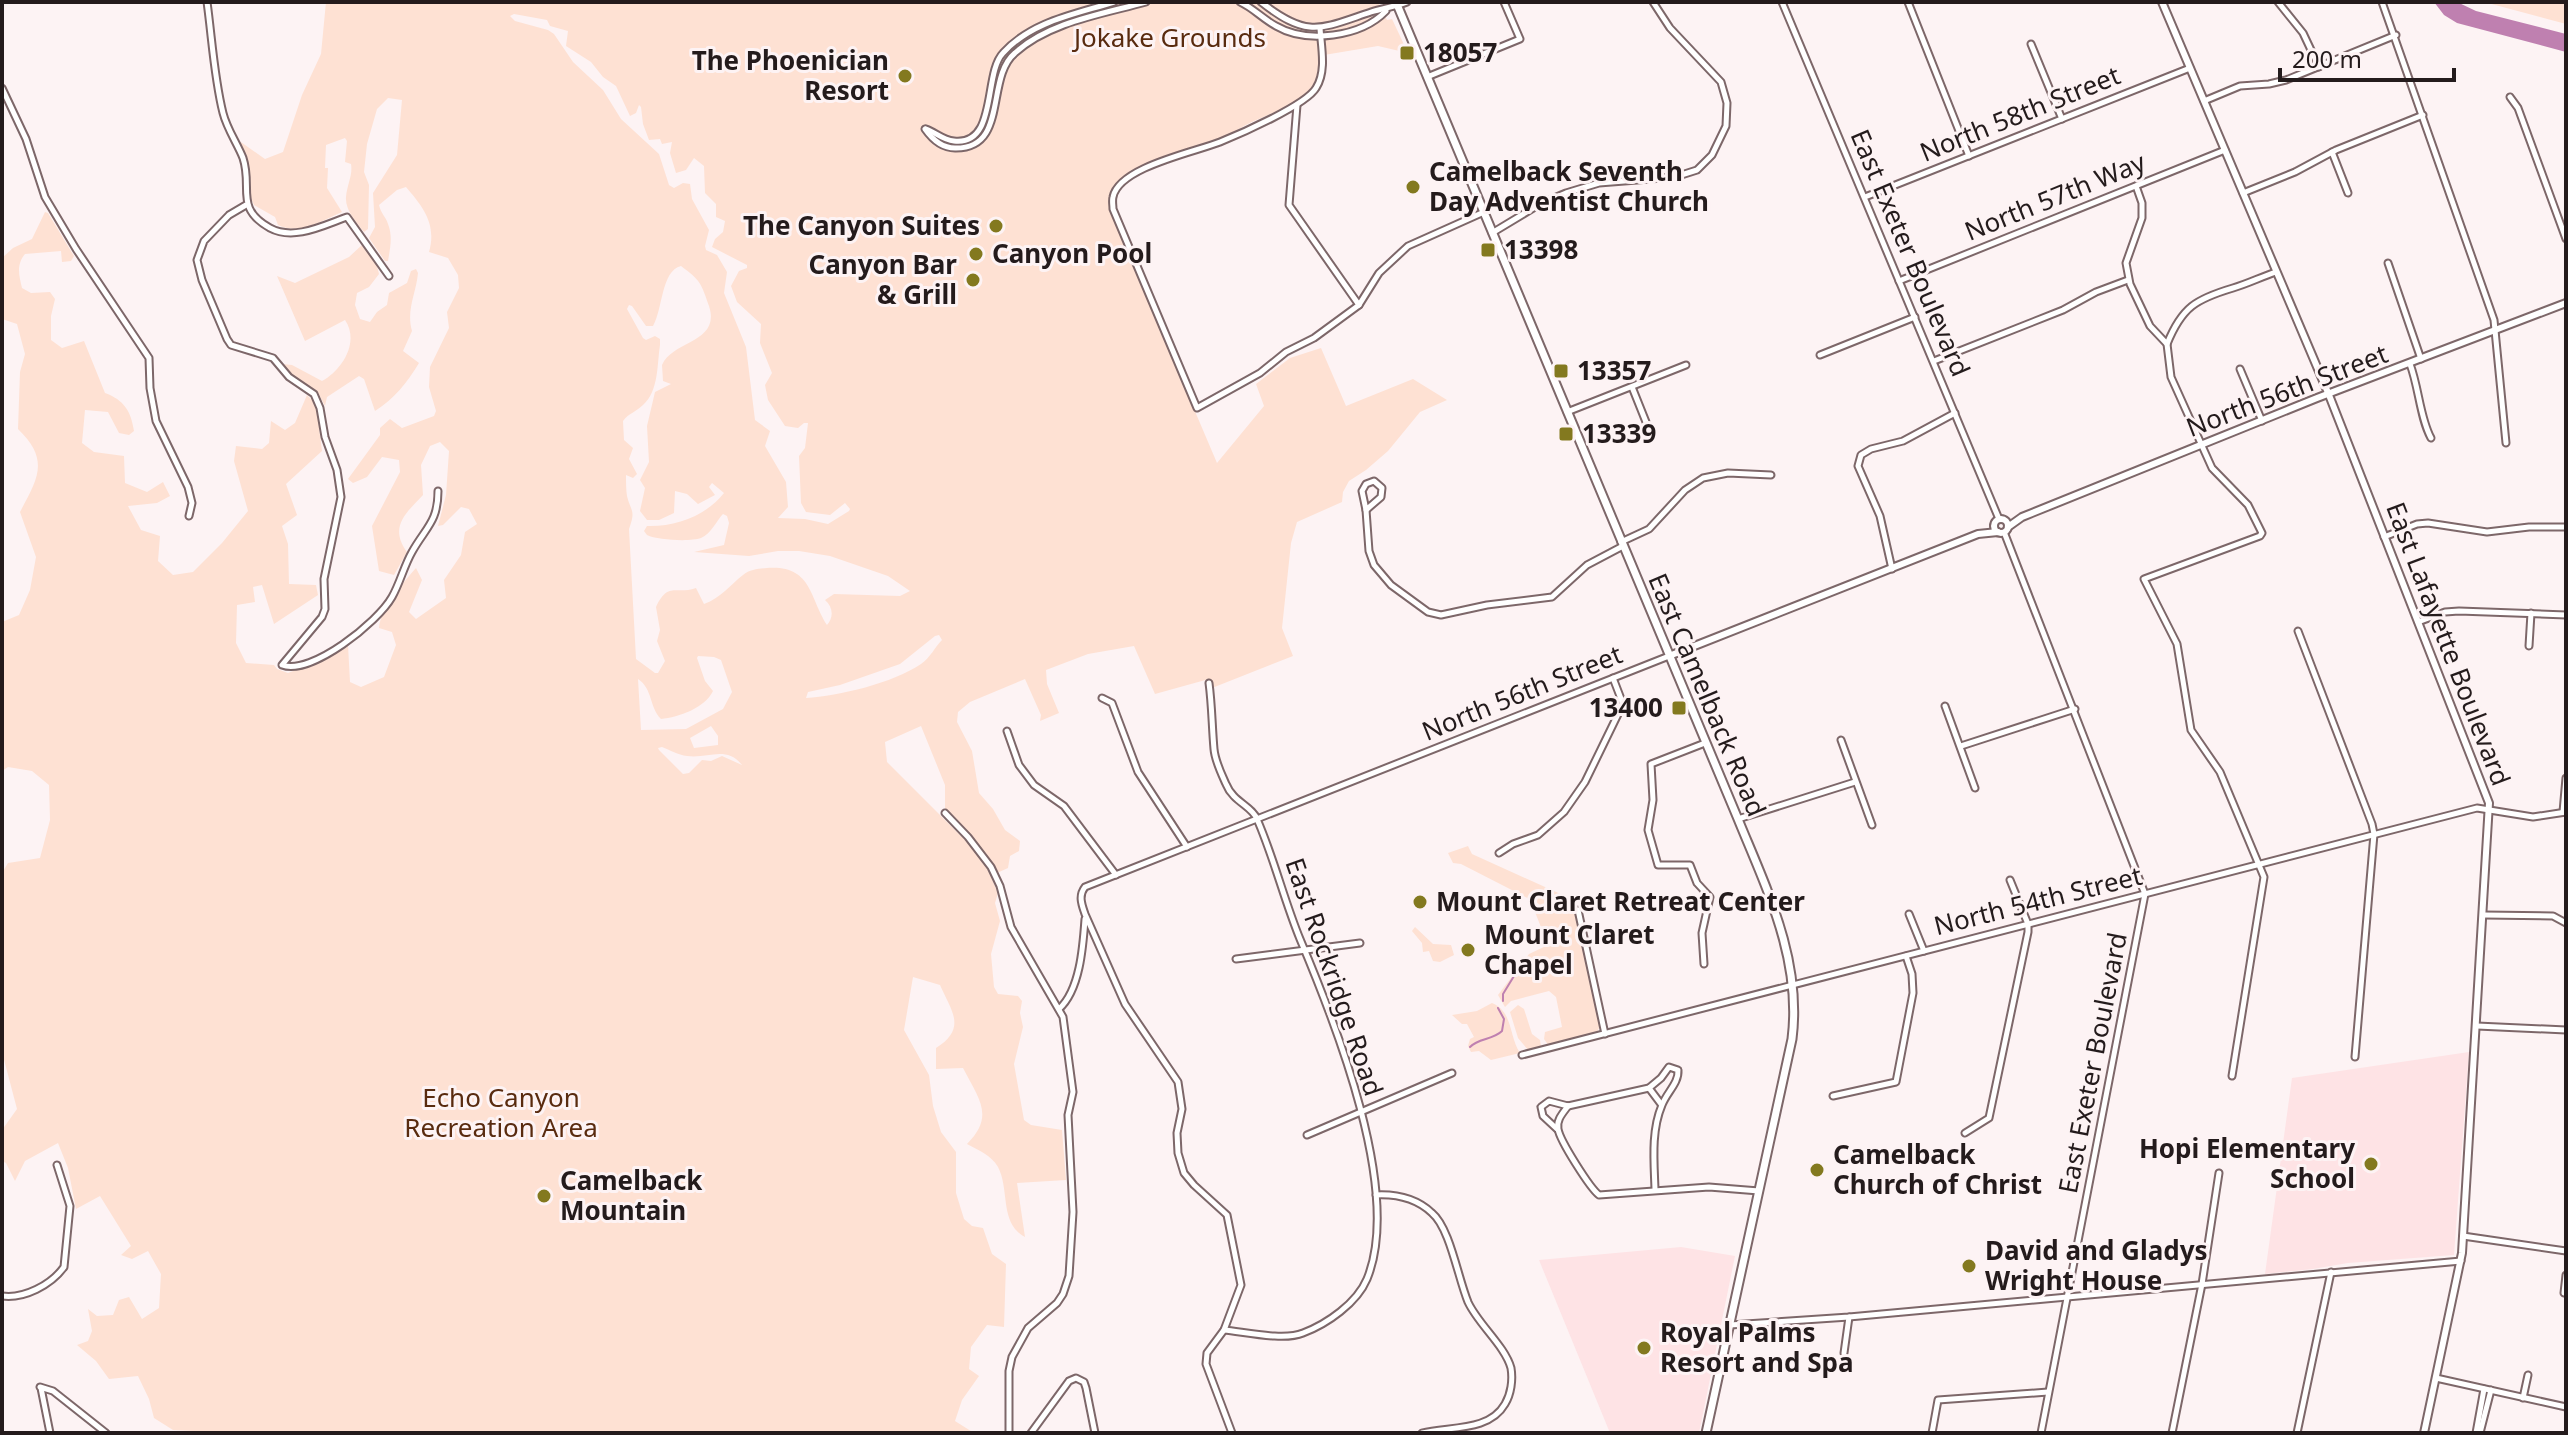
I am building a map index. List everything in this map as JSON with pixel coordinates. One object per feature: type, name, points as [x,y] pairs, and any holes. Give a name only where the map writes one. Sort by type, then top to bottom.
[{"type":"main road","name":"East Camelback Road","points":[[1397,4],[1738,819],[1781,927],[1794,985],[1792,1039],[1706,1433]]},
{"type":"street","points":[[207,2],[223,112],[245,168],[246,205],[256,218],[279,232],[300,233],[347,217],[389,276]]},
{"type":"street","points":[[1114,2],[1046,23],[1012,44],[1000,56],[992,73],[989,103],[978,132],[964,141],[953,142],[925,129],[931,137],[949,148],[977,142],[990,127],[999,77],[1012,54],[1057,28],[1128,4],[1146,2]]},
{"type":"street","points":[[1240,2],[1295,35],[1321,37],[1359,27],[1379,18],[1397,4],[1407,2]]},
{"type":"street","points":[[1261,2],[1298,25],[1320,28],[1340,24],[1375,10],[1386,11]]},
{"type":"street","points":[[1427,77],[1520,39],[1504,2]]},
{"type":"street","points":[[1492,233],[1540,204],[1593,184],[1675,177],[1697,170],[1712,155],[1726,126],[1727,103],[1721,82],[1670,28],[1653,2]]},
{"type":"street","name":"East Exeter Boulevard","points":[[1782,2],[1999,520]]},
{"type":"street","points":[[1908,2],[1969,156]]},
{"type":"street","name":"East Lafayette Boulevard","points":[[2162,2],[2329,395],[2486,791],[2490,810],[2461,1261],[2424,1433]]},
{"type":"street","points":[[2278,2],[2303,33],[2319,67]]},
{"type":"street","points":[[2382,2],[2494,320],[2506,443]]},
{"type":"street","points":[[1320,28],[1322,73],[1316,90],[1297,105],[1219,143],[1162,160],[1120,186],[1113,196],[1113,209],[1197,408],[1260,373],[1286,352],[1314,338],[1359,305],[1379,273],[1408,246],[1484,212]]},
{"type":"street","points":[[2204,101],[2240,86],[2277,83],[2396,35]]},
{"type":"street","points":[[2031,44],[2062,119]]},
{"type":"street","name":"North 58th Street","points":[[1865,197],[2190,68]]},
{"type":"street","points":[[2,88],[26,139],[45,197],[149,358],[156,421],[188,487],[192,503],[189,516]]},
{"type":"street","points":[[2510,97],[2518,108],[2566,239]]},
{"type":"street","points":[[1297,105],[1289,205],[1359,305]]},
{"type":"street","points":[[2243,193],[2423,115]]},
{"type":"street","name":"North 57th Way","points":[[1899,281],[2225,150]]},
{"type":"street","points":[[2332,152],[2348,193]]},
{"type":"street","points":[[2136,186],[2142,203],[2142,218],[2126,263],[2128,280],[2150,326],[2167,344]]},
{"type":"street","points":[[246,205],[229,215],[204,241],[197,260],[202,280],[222,331],[231,345],[273,358],[289,377],[314,394],[337,470],[341,497],[324,579],[325,609],[322,617],[282,665],[291,669],[331,652],[380,614],[391,599],[410,555],[435,519],[438,491]]},
{"type":"street","points":[[2388,263],[2421,359]]},
{"type":"street","points":[[2232,1076],[2264,877],[2220,772],[2191,730],[2177,644],[2144,579],[2262,533],[2248,505],[2217,476],[2171,377],[2167,344],[2183,313],[2195,303],[2209,295],[2276,272]]},
{"type":"street","points":[[1934,361],[2063,310],[2096,292],[2128,280]]},
{"type":"street","name":"North 56th Street","points":[[1085,914],[1082,891],[1116,875],[1892,569],[1978,534],[1999,520],[2022,517],[2566,303]]},
{"type":"street","points":[[1820,355],[1915,317]]},
{"type":"street","points":[[2410,364],[2419,390],[2425,427],[2431,438]]},
{"type":"street","points":[[1567,412],[1686,365]]},
{"type":"street","points":[[2240,369],[2262,421]]},
{"type":"street","points":[[1632,387],[1646,422]]},
{"type":"street","points":[[1892,569],[1880,516],[1858,466],[1861,455],[1871,449],[1903,441],[1955,413]]},
{"type":"street","points":[[1366,510],[1381,497],[1382,488],[1374,481],[1366,484],[1362,491],[1369,551],[1374,565],[1391,585],[1428,612],[1441,615],[1487,605],[1552,597],[1587,565],[1649,529],[1669,511],[1685,490],[1703,478],[1728,473],[1771,475]]},
{"type":"street","name":"North 56th Street","points":[[1978,534],[2003,531],[2022,517]]},
{"type":"street","points":[[1999,520],[1994,527],[2003,531]]},
{"type":"street","points":[[1999,520],[2145,894]]},
{"type":"street","points":[[2384,537],[2428,523],[2487,532],[2566,527]]},
{"type":"street","points":[[2418,622],[2445,612],[2566,615]]},
{"type":"street","points":[[2529,646],[2531,613]]},
{"type":"street","points":[[2298,631],[2374,834],[2355,1057]]},
{"type":"street","points":[[1499,853],[1549,828],[1575,798],[1623,704],[1613,678]]},
{"type":"street","name":"East Rockridge Road","points":[[1209,683],[1214,752],[1231,795],[1252,811],[1257,820],[1335,1028],[1370,1151],[1376,1195],[1374,1248],[1369,1276],[1348,1305],[1301,1334],[1271,1335],[1224,1330]]},
{"type":"street","points":[[1102,698],[1112,703],[1138,772],[1187,847]]},
{"type":"street","points":[[1945,706],[1975,788]]},
{"type":"street","points":[[1961,746],[2075,709]]},
{"type":"street","points":[[1007,731],[1019,765],[1034,785],[1064,806],[1116,875]]},
{"type":"street","points":[[1841,740],[1872,825]]},
{"type":"street","points":[[1704,964],[1702,933],[1710,897],[1697,883],[1690,865],[1658,865],[1647,823],[1653,800],[1651,764],[1705,743]]},
{"type":"street","points":[[2565,812],[2566,778]]},
{"type":"street","points":[[1738,819],[1855,782]]},
{"type":"street","name":"North 54th Street","points":[[1522,1055],[2477,808],[2533,817],[2565,812]]},
{"type":"street","points":[[945,813],[991,867],[1000,886],[1011,927],[1059,1009],[1073,1092],[1068,1115],[1073,1212],[1070,1266],[1063,1294],[1028,1328],[1012,1357],[1009,1371],[1009,1433]]},
{"type":"street","points":[[1965,1133],[1989,1118],[2028,924],[2010,880]]},
{"type":"street","name":"East Exeter Boulevard","points":[[2041,1433],[2145,894]]},
{"type":"street","points":[[1578,910],[1605,1034]]},
{"type":"street","points":[[1059,1009],[1067,1001],[1075,979],[1085,914]]},
{"type":"street","points":[[1085,914],[1125,1004],[1178,1082],[1182,1109],[1177,1133],[1178,1153],[1184,1173],[1227,1215],[1241,1285],[1224,1330],[1207,1353],[1206,1364],[1232,1433]]},
{"type":"street","points":[[1909,914],[1924,951]]},
{"type":"street","points":[[2484,915],[2553,916],[2566,923]]},
{"type":"street","points":[[1236,959],[1360,943]]},
{"type":"street","points":[[1833,1096],[1895,1084],[1913,993],[1912,974],[1906,956]]},
{"type":"street","points":[[2477,1026],[2566,1030]]},
{"type":"street","points":[[1655,1189],[1654,1133],[1662,1105],[1679,1074],[1674,1067],[1669,1067],[1649,1088],[1568,1106],[1549,1101],[1541,1107],[1543,1116],[1558,1129],[1590,1188],[1599,1195],[1709,1187],[1759,1191]]},
{"type":"street","points":[[1307,1135],[1452,1073]]},
{"type":"street","points":[[1649,1088],[1662,1105]]},
{"type":"street","points":[[1558,1129],[1560,1116],[1568,1106]]},
{"type":"street","points":[[2,1296],[30,1292],[58,1275],[64,1267],[70,1206],[57,1165]]},
{"type":"street","points":[[2172,1433],[2202,1284],[2219,1173]]},
{"type":"street","points":[[1376,1195],[1394,1194],[1414,1201],[1433,1213],[1445,1230],[1458,1278],[1471,1308],[1511,1367],[1512,1387],[1505,1405],[1481,1424],[1422,1433]]},
{"type":"street","points":[[2463,1236],[2566,1251]]},
{"type":"street","points":[[1730,1325],[1849,1317],[2461,1261]]},
{"type":"street","points":[[2297,1433],[2331,1272]]},
{"type":"street","points":[[2565,1293],[2566,1275]]},
{"type":"street","points":[[1844,1353],[1849,1317]]},
{"type":"street","points":[[2523,1398],[2528,1375]]},
{"type":"street","points":[[1031,1433],[1069,1381],[1076,1378],[1084,1382],[1095,1433]]},
{"type":"street","points":[[2436,1378],[2566,1407]]},
{"type":"street","points":[[50,1433],[40,1387],[53,1391],[106,1433]]},
{"type":"street","points":[[2478,1433],[2488,1390]]},
{"type":"street","points":[[1932,1433],[1938,1400],[2048,1392]]},
{"type":"shaded area","points":[[2434,2],[2457,2],[2476,11],[2566,34],[2566,52],[2457,23],[2444,15]]},
{"type":"shaded area","name":"Hopi Elementary School","points":[[2469,1052],[2454,1255],[2348,1263],[2265,1274],[2292,1078]]},
{"type":"shaded area","points":[[1681,1247],[1735,1256],[1699,1433],[1610,1433],[1539,1260]]},
{"type":"green space","points":[[326,2],[1378,2],[1387,20],[1392,19],[1408,53],[1378,46],[1318,56],[1315,83],[1300,99],[1221,138],[1148,163],[1131,172],[1111,197],[1111,214],[1217,463],[1264,406],[1256,384],[1290,358],[1321,348],[1346,406],[1413,379],[1447,400],[1420,412],[1388,451],[1349,481],[1342,502],[1297,522],[1291,543],[1282,628],[1293,656],[1212,688],[1209,679],[1155,694],[1134,646],[1088,654],[1046,670],[1047,684],[1059,713],[1040,721],[1041,715],[1025,679],[970,702],[958,712],[957,722],[972,751],[979,793],[1005,830],[1020,841],[1019,851],[1010,856],[1008,868],[997,873],[945,809],[945,785],[921,726],[885,742],[887,762],[985,864],[998,893],[995,903],[1000,921],[991,954],[994,987],[998,994],[1018,996],[1022,1001],[1020,1013],[1023,1027],[1014,1064],[1024,1120],[1031,1125],[1062,1130],[1066,1180],[1017,1183],[1025,1237],[1017,1231],[1008,1215],[998,1167],[988,1156],[967,1144],[980,1125],[982,1107],[979,1098],[963,1068],[936,1069],[936,1048],[946,1041],[954,1026],[949,1003],[940,985],[913,977],[904,1030],[929,1075],[933,1106],[941,1132],[956,1152],[956,1193],[964,1219],[972,1226],[983,1228],[992,1254],[1006,1264],[1004,1327],[987,1325],[971,1347],[969,1369],[979,1376],[962,1400],[955,1421],[974,1433],[196,1433],[173,1430],[154,1418],[138,1376],[109,1379],[96,1361],[77,1345],[88,1341],[92,1331],[88,1309],[97,1316],[113,1315],[119,1300],[129,1297],[142,1319],[159,1308],[161,1274],[148,1251],[132,1259],[121,1255],[131,1246],[100,1196],[76,1209],[68,1168],[58,1143],[25,1161],[15,1181],[2,1161],[2,1130],[17,1109],[2,1052],[2,873],[8,863],[40,858],[50,820],[49,785],[32,771],[8,767],[2,771],[2,622],[19,615],[30,590],[36,557],[20,512],[38,469],[34,450],[18,429],[20,372],[25,354],[17,324],[2,319],[2,258],[13,248],[32,239],[45,212],[48,213],[74,256],[71,261],[62,262],[61,251],[25,254],[19,266],[22,288],[31,293],[50,292],[55,299],[51,340],[62,348],[84,341],[105,393],[117,399],[129,412],[134,431],[129,435],[119,433],[108,412],[85,410],[82,443],[94,452],[124,456],[125,483],[147,492],[163,482],[170,496],[157,503],[128,506],[141,530],[160,536],[158,561],[173,575],[193,572],[248,511],[234,461],[236,446],[262,449],[269,443],[271,421],[285,430],[295,423],[307,395],[316,404],[322,451],[286,484],[297,515],[282,526],[288,544],[289,584],[316,585],[318,595],[274,624],[262,585],[253,587],[255,602],[237,605],[236,643],[246,663],[274,665],[288,673],[324,659],[348,645],[350,682],[361,687],[384,677],[396,645],[392,632],[379,628],[388,604],[416,568],[422,580],[409,612],[416,619],[446,598],[444,580],[461,555],[465,532],[477,524],[469,509],[461,507],[443,525],[438,526],[446,495],[449,451],[440,442],[430,446],[421,465],[423,495],[405,515],[399,528],[407,552],[394,575],[379,571],[372,526],[400,472],[399,460],[382,457],[367,477],[353,483],[348,479],[380,435],[380,428],[390,419],[402,428],[434,416],[436,411],[429,387],[430,367],[449,328],[447,312],[459,288],[458,275],[448,258],[429,252],[430,224],[406,187],[397,190],[379,205],[390,233],[388,261],[369,238],[375,227],[373,193],[397,155],[402,100],[388,98],[377,109],[367,144],[364,172],[369,185],[368,229],[364,232],[347,207],[351,164],[345,162],[345,138],[326,145],[325,168],[328,168],[327,188],[342,212],[311,226],[294,229],[278,225],[275,217],[254,205],[250,196],[249,165],[238,140],[265,159],[283,152],[302,95],[321,54]],"holes":[[[514,14],[547,20],[550,26],[568,31],[566,46],[591,62],[603,77],[616,86],[630,116],[636,113],[639,105],[641,107],[649,140],[660,139],[662,144],[672,142],[670,153],[676,173],[686,170],[694,158],[704,166],[705,193],[716,204],[716,217],[725,221],[723,232],[712,247],[747,265],[739,271],[731,286],[737,302],[761,324],[760,343],[772,373],[765,385],[768,400],[785,426],[798,428],[808,423],[805,448],[799,456],[801,503],[806,512],[830,515],[845,503],[849,511],[828,524],[778,518],[788,507],[786,482],[765,446],[770,431],[755,420],[746,347],[724,293],[727,272],[717,255],[706,250],[709,230],[692,199],[690,184],[683,183],[674,188],[669,185],[659,154],[621,119],[603,90],[573,62],[554,34],[515,21],[510,16]],[[681,266],[697,279],[711,318],[702,334],[676,350],[662,365],[663,381],[671,384],[655,392],[647,426],[649,462],[640,480],[645,488],[640,511],[647,520],[659,520],[674,513],[675,491],[687,494],[698,504],[715,495],[709,487],[712,483],[724,493],[699,514],[668,524],[647,526],[644,531],[647,535],[674,540],[701,538],[723,514],[729,523],[724,545],[694,552],[749,556],[799,551],[830,556],[888,576],[910,591],[900,596],[834,594],[825,600],[832,612],[827,625],[801,577],[782,568],[749,572],[704,604],[696,588],[669,591],[656,607],[660,630],[657,641],[665,661],[655,673],[636,659],[629,529],[632,514],[626,475],[633,478],[637,474],[629,459],[633,448],[624,440],[623,421],[643,405],[652,392],[660,339],[655,336],[646,340],[643,338],[627,309],[629,305],[632,306],[646,326],[653,326],[670,275]],[[939,635],[942,640],[930,656],[909,671],[865,687],[806,698],[808,692],[840,685],[900,664]],[[714,657],[721,660],[732,692],[723,709],[686,729],[641,730],[638,679],[646,688],[661,719],[683,714],[698,707],[713,691],[705,681],[697,658]],[[711,726],[718,736],[718,745],[694,748],[690,738]],[[662,747],[687,756],[723,754],[742,765],[722,756],[711,761],[702,760],[689,773],[683,774],[659,750]]]},
{"type":"green space","points":[[2484,2],[2566,2],[2566,24]]},
{"type":"green space","points":[[362,245],[379,274],[369,287],[357,293],[355,305],[360,319],[370,322],[387,305],[389,293],[407,283],[411,271],[416,269],[418,273],[411,309],[412,331],[403,351],[419,363],[400,390],[375,411],[364,379],[359,376],[327,397],[325,406],[318,393],[292,376],[282,364],[292,365],[322,381],[342,363],[351,337],[345,320],[305,341],[277,276],[295,283],[349,257]]},
{"type":"green space","points":[[1468,846],[1472,854],[1572,902],[1600,1026],[1597,1032],[1549,1046],[1544,1039],[1545,1032],[1562,1027],[1556,997],[1549,991],[1511,1001],[1505,1007],[1498,995],[1529,954],[1548,945],[1535,912],[1539,904],[1461,864],[1453,863],[1448,853]]},
{"type":"green space","points":[[1415,927],[1433,944],[1451,945],[1454,955],[1440,962],[1433,961],[1429,951],[1423,952],[1422,943],[1412,931]]},
{"type":"green space","points":[[1492,1003],[1504,1012],[1520,1053],[1491,1060],[1479,1051],[1471,1052],[1468,1046],[1474,1037],[1467,1024],[1462,1024],[1452,1015],[1477,1011]]},
{"type":"green space","points":[[1518,1005],[1524,1009],[1532,1034],[1540,1040],[1541,1047],[1528,1050],[1518,1038],[1510,1012]]},
{"type":"waterway","points":[[1503,1001],[1503,994],[1522,963]]},
{"type":"waterway","points":[[1470,1047],[1502,1031],[1504,1019],[1498,1008]]},
{"type":"place","name":"18057","points":[[1407,53]]},
{"type":"place","name":"The Phoenician Resort","points":[[905,76]]},
{"type":"place","name":"Camelback Seventh Day Adventist Church","points":[[1413,187]]},
{"type":"place","name":"The Canyon Suites","points":[[996,226]]},
{"type":"place","name":"13398","points":[[1488,250]]},
{"type":"place","name":"Canyon Pool","points":[[976,254]]},
{"type":"place","name":"Canyon Bar & Grill","points":[[973,280]]},
{"type":"place","name":"13357","points":[[1561,371]]},
{"type":"place","name":"13339","points":[[1566,434]]},
{"type":"place","name":"13400","points":[[1679,708]]},
{"type":"place","name":"Mount Claret Retreat Center","points":[[1420,902]]},
{"type":"place","name":"Mount Claret Chapel","points":[[1468,950]]},
{"type":"place","name":"Hopi Elementary School","points":[[2371,1164]]},
{"type":"place","name":"Camelback Church of Christ","points":[[1817,1170]]},
{"type":"place","name":"Camelback Mountain","points":[[544,1196]]},
{"type":"place","name":"David and Gladys Wright House","points":[[1969,1266]]},
{"type":"place","name":"Royal Palms Resort and Spa","points":[[1644,1348]]},
{"type":"park label","name":"Jokake Grounds","points":[[1170,38]]},
{"type":"park label","name":"Echo Canyon Recreation Area","points":[[501,1113]]}]
